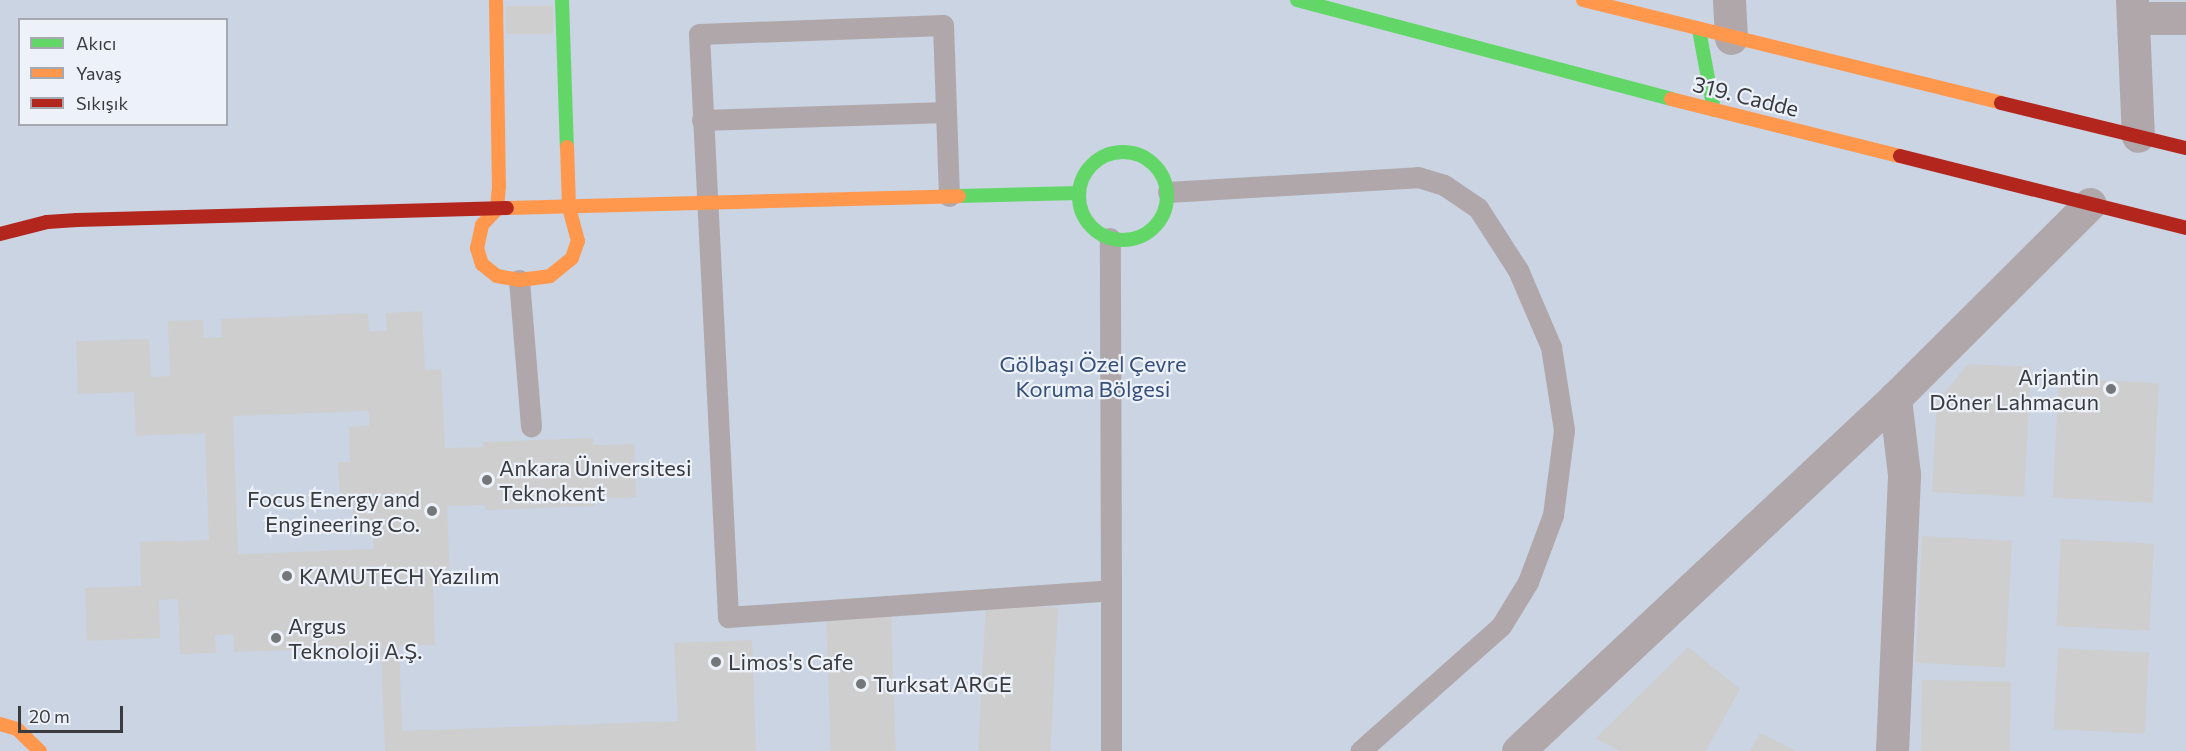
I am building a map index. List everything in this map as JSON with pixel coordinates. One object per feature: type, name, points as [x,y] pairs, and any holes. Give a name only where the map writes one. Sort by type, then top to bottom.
[{"type":"street","points":[[496,0],[497,209],[482,225],[477,248],[482,264],[497,276],[519,280],[550,276],[572,258],[577,226],[569,207],[562,0]]},
{"type":"street","name":"319. Cadde","points":[[1297,0],[1714,110],[2186,228]]},
{"type":"street","points":[[1583,0],[2186,148]]},
{"type":"street","points":[[1729,0],[1731,38]]},
{"type":"street","points":[[2138,136],[2133,9],[2186,18]]},
{"type":"street","points":[[1699,30],[1714,110]]},
{"type":"street","points":[[1116,152],[1130,152],[1156,166],[1168,192],[1161,219],[1152,230],[1139,237],[1110,238],[1087,221],[1079,193],[1091,166],[1116,152]]},
{"type":"street","points":[[0,234],[47,222],[77,220],[1079,193]]},
{"type":"street","points":[[1518,751],[1895,398],[2090,204]]},
{"type":"street","points":[[1892,751],[1904,474],[1895,398]]},
{"type":"street","points":[[0,719],[0,724],[17,729],[40,751]]},
{"type":"lane","points":[[949,196],[943,25],[699,34],[705,204],[728,617],[1111,590]]},
{"type":"lane","points":[[702,120],[946,112]]},
{"type":"lane","points":[[1168,192],[1418,177],[1444,185],[1478,208],[1518,270],[1551,347],[1564,430],[1553,515],[1528,582],[1501,626],[1360,751]]},
{"type":"lane","points":[[1110,238],[1111,751]]},
{"type":"lane","points":[[519,280],[531,427]]},
{"type":"green space","name":"Gölbaşı Özel Çevre Koruma Bölgesi","points":[[0,0],[2186,0],[2186,751],[0,751]]},
{"type":"building","points":[[506,6],[553,6],[553,34],[506,34]]},
{"type":"building","name":"Ankara Üniversitesi Teknokent","points":[[422,311],[425,370],[441,369],[445,448],[483,447],[483,442],[593,438],[593,445],[634,444],[636,497],[595,499],[595,506],[486,510],[485,505],[447,506],[450,586],[433,587],[435,645],[399,646],[402,731],[678,721],[674,643],[752,640],[756,751],[385,751],[381,647],[234,652],[233,634],[215,635],[216,653],[180,654],[178,599],[159,600],[160,638],[87,641],[85,588],[141,586],[140,542],[209,540],[205,433],[136,436],[134,392],[78,394],[76,341],[149,339],[151,377],[170,376],[168,321],[203,320],[204,338],[222,337],[221,319],[368,313],[369,331],[387,331],[386,313]],"holes":[[[369,411],[369,426],[349,427],[350,462],[338,462],[340,501],[352,500],[353,535],[373,535],[374,549],[238,554],[233,416]]]},
{"type":"building","points":[[1968,364],[2031,367],[2024,497],[1932,492],[1937,402]]},
{"type":"building","points":[[2059,378],[2159,383],[2153,503],[2053,498]]},
{"type":"building","points":[[1922,536],[2012,541],[2005,668],[1915,663]]},
{"type":"building","points":[[2061,539],[2154,544],[2149,631],[2056,626]]},
{"type":"building","points":[[986,604],[1058,608],[1050,751],[978,751]]},
{"type":"building","name":"Turksat ARGE","points":[[891,613],[896,751],[831,751],[826,615]]},
{"type":"building","points":[[1688,647],[1740,689],[1706,751],[1619,751],[1596,738]]},
{"type":"building","points":[[2058,648],[2149,653],[2145,734],[2054,729]]},
{"type":"building","points":[[1922,680],[2011,682],[2010,751],[1921,751]]},
{"type":"building","points":[[1760,733],[1796,751],[1750,751]]},
{"type":"traffic: fast","points":[[562,0],[567,147]]},
{"type":"traffic: fast","points":[[1297,0],[1671,99]]},
{"type":"traffic: fast","points":[[1699,30],[1714,110]]},
{"type":"traffic: fast","points":[[1123,152],[1140,155],[1154,165],[1164,179],[1167,196],[1164,213],[1154,227],[1140,237],[1123,240],[1106,237],[1092,227],[1082,213],[1079,196],[1082,179],[1092,165],[1106,155],[1123,152]]},
{"type":"traffic: fast","points":[[959,196],[1079,193]]},
{"type":"traffic: slow","points":[[496,0],[499,186],[497,209],[482,225],[477,248],[482,264],[497,276],[519,280],[550,276],[572,258],[578,241],[569,207],[567,147]]},
{"type":"traffic: slow","points":[[1583,0],[2001,103]]},
{"type":"traffic: slow","points":[[1671,99],[1900,156]]},
{"type":"traffic: slow","points":[[507,208],[959,196]]},
{"type":"traffic: slow","points":[[0,724],[17,729],[40,751]]},
{"type":"traffic: jam","points":[[2001,103],[2186,148]]},
{"type":"traffic: jam","points":[[1900,156],[2186,228]]},
{"type":"traffic: jam","points":[[0,234],[47,222],[77,220],[507,208]]},
{"type":"place","name":"Arjantin Döner Lahmacun","points":[[2111,389]]},
{"type":"place","name":"Ankara Üniversitesi Teknokent","points":[[487,480]]},
{"type":"place","name":"Focus Energy and Engineering Co.","points":[[432,511]]},
{"type":"place","name":"KAMUTECH Yazılım","points":[[287,576]]},
{"type":"place","name":"Argus Teknoloji A.Ş.","points":[[276,638]]},
{"type":"place","name":"Limos's Cafe","points":[[716,662]]},
{"type":"place","name":"Turksat ARGE","points":[[861,684]]}]
